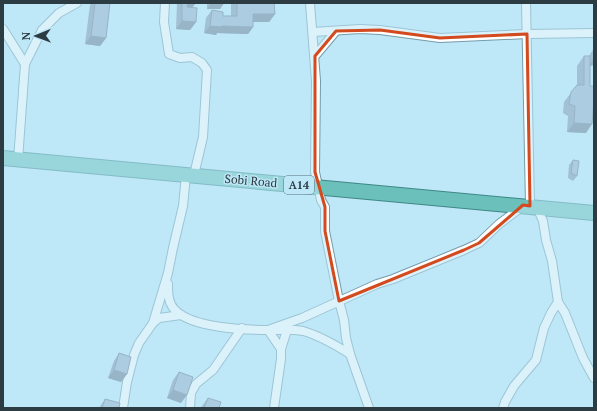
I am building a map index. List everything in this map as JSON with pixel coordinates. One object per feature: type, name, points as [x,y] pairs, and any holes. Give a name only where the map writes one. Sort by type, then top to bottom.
[{"type":"highway","name":"Sobi Road","points":[[3,158],[594,212]]},
{"type":"street","points":[[18,160],[24,64],[42,30],[59,13],[77,3]]},
{"type":"street","points":[[153,323],[168,273],[190,175],[202,137],[207,70],[202,63],[192,57],[180,58],[170,54],[164,22],[165,3]]},
{"type":"street","points":[[310,3],[316,81],[315,172],[317,186],[321,200],[325,207],[325,231],[344,320],[346,338],[369,408]]},
{"type":"street","points":[[526,3],[535,206],[543,221],[546,240],[552,261],[558,302],[565,314],[583,358],[594,378]]},
{"type":"street","points":[[3,29],[24,64]]},
{"type":"street","points":[[313,32],[360,29],[380,30],[440,38],[594,33]]},
{"type":"street","points":[[314,56],[336,31]]},
{"type":"street","points":[[535,206],[543,221]]},
{"type":"street","points":[[268,330],[302,318],[377,284],[446,258],[479,243],[499,224],[535,206]]},
{"type":"street","points":[[168,273],[168,296],[170,303],[181,315],[192,321],[206,325],[304,332],[339,347],[350,354]]},
{"type":"street","points":[[503,408],[514,386],[536,360],[544,328],[558,302]]},
{"type":"street","points":[[123,408],[134,355],[139,344],[153,323],[159,318],[181,315]]},
{"type":"street","points":[[222,326],[230,334],[231,343]]},
{"type":"street","points":[[190,408],[191,393],[196,384],[213,370],[242,328]]},
{"type":"street","points":[[268,330],[281,349]]},
{"type":"street","points":[[274,408],[281,366],[281,349],[287,330]]},
{"type":"highlighted area","points":[[380,30],[440,38],[527,34],[530,206],[523,205],[479,243],[339,301],[325,231],[325,207],[315,172],[315,56],[336,31]]},
{"type":"building","points":[[95,3],[110,3],[106,38],[91,36]]},
{"type":"building","points":[[182,3],[188,3],[187,7],[197,8],[196,22],[182,21]]},
{"type":"building","points":[[237,3],[274,3],[275,14],[253,14],[253,27],[210,26],[212,10],[223,12],[223,16],[237,16]]},
{"type":"building","points":[[584,56],[590,56],[590,86],[594,86],[592,124],[574,123],[575,106],[569,104],[571,92],[577,85],[584,85]]},
{"type":"building","points":[[573,160],[579,161],[577,176],[571,173]]},
{"type":"building","points":[[119,353],[131,357],[127,374],[114,370]]},
{"type":"building","points":[[179,372],[193,377],[187,395],[173,390]]},
{"type":"building","points":[[208,398],[221,402],[219,408],[204,408]]},
{"type":"building","points":[[105,399],[120,403],[119,408],[102,408]]}]
